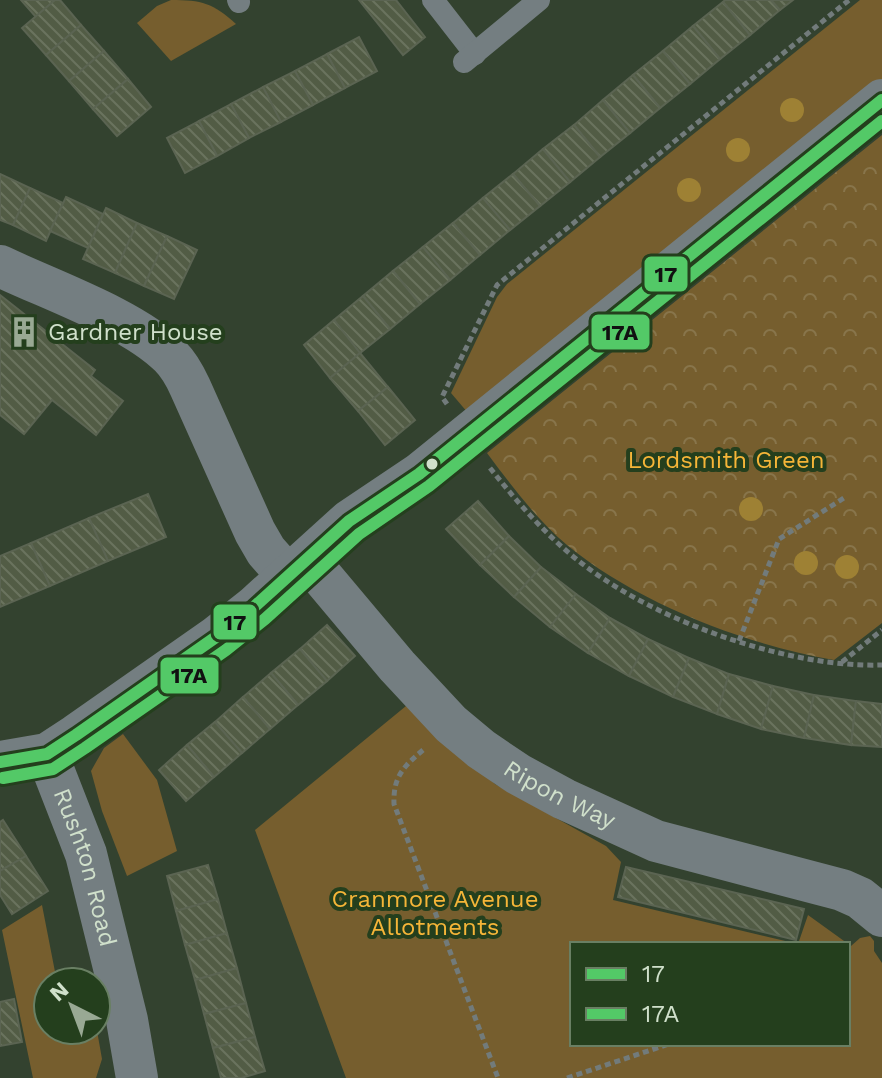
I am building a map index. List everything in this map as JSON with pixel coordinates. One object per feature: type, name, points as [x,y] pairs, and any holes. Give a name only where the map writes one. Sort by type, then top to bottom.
[{"type":"street","points":[[0,762],[47,754],[216,637],[349,521],[419,474],[468,431],[662,279],[882,100]]},
{"type":"street","name":"Ripon Way","points":[[0,266],[141,333],[170,356],[190,387],[266,551],[298,568],[451,724],[481,749],[518,774],[614,824],[656,841],[842,890],[860,898],[882,916]]},
{"type":"street","name":"Rushton Road","points":[[47,754],[93,879],[127,1020],[137,1078]]},
{"type":"lane","points":[[433,0],[469,58],[539,0]]},
{"type":"path","points":[[849,0],[497,285],[442,397],[468,431],[479,454],[543,529],[584,566],[641,601],[698,627],[739,641],[856,666],[882,665]]},
{"type":"path","points":[[739,641],[779,539],[844,498]]},
{"type":"path","points":[[841,662],[882,630]]},
{"type":"path","points":[[451,724],[401,769],[395,780],[394,804],[498,1078]]},
{"type":"path","points":[[567,1078],[663,1046]]},
{"type":"green space","points":[[171,0],[206,4],[236,24],[171,61],[137,23],[157,6]]},
{"type":"green space","points":[[860,0],[882,0],[882,80],[468,413],[451,393],[497,297],[507,284]]},
{"type":"green space","name":"Lordsmith Green","points":[[882,135],[882,623],[834,660],[729,632],[694,619],[626,585],[595,566],[556,535],[524,501],[487,453]]},
{"type":"green space","name":"Cranmore Avenue Allotments","points":[[406,706],[495,784],[606,846],[621,862],[613,900],[790,942],[570,942],[570,1046],[850,1046],[850,945],[870,936],[874,941],[874,951],[882,963],[882,1078],[346,1078],[255,830]]},
{"type":"green space","points":[[123,734],[157,780],[177,851],[127,876],[102,811],[91,771],[104,748]]},
{"type":"green space","points":[[42,905],[54,966],[32,966],[32,1046],[100,1046],[102,1059],[96,1078],[33,1078],[2,930]]},
{"type":"green space","name":"Cranmore Avenue Allotments","points":[[808,915],[845,942],[799,942]]},
{"type":"building","points":[[21,0],[55,0],[36,17]]},
{"type":"building","points":[[55,0],[60,0],[81,25],[46,55],[22,28]]},
{"type":"building","points":[[359,0],[396,0],[425,37],[403,55]]},
{"type":"building","points":[[771,0],[780,10],[750,35],[723,2]]},
{"type":"building","points":[[771,0],[793,0],[780,10]]},
{"type":"building","points":[[723,2],[750,35],[720,59],[693,26]]},
{"type":"building","points":[[81,25],[104,51],[69,81],[46,55]]},
{"type":"building","points":[[693,26],[720,59],[690,84],[663,51]]},
{"type":"building","points":[[359,37],[377,71],[345,88],[327,54]]},
{"type":"building","points":[[104,51],[128,79],[93,109],[69,81]]},
{"type":"building","points":[[663,51],[690,84],[660,108],[633,75]]},
{"type":"building","points":[[327,54],[345,88],[313,105],[295,71]]},
{"type":"building","points":[[295,71],[313,105],[281,122],[263,87]]},
{"type":"building","points":[[633,75],[660,108],[630,133],[603,100]]},
{"type":"building","points":[[128,79],[151,107],[117,136],[93,109]]},
{"type":"building","points":[[263,87],[281,122],[249,138],[231,104]]},
{"type":"building","points":[[603,100],[630,133],[600,157],[574,125]]},
{"type":"building","points":[[231,104],[249,138],[217,156],[199,121]]},
{"type":"building","points":[[199,121],[217,156],[185,173],[167,138]]},
{"type":"building","points":[[574,125],[600,157],[570,182],[543,149]]},
{"type":"building","points":[[543,149],[570,182],[540,206],[513,174]]},
{"type":"building","points":[[0,174],[30,188],[13,225],[0,220]]},
{"type":"building","points":[[513,174],[540,206],[510,230],[483,198]]},
{"type":"building","points":[[30,188],[63,203],[46,241],[13,225]]},
{"type":"building","points":[[66,197],[103,214],[88,248],[50,231]]},
{"type":"building","points":[[483,198],[510,230],[480,255],[453,223]]},
{"type":"building","points":[[106,208],[137,223],[115,273],[83,259]]},
{"type":"building","points":[[137,223],[167,236],[144,286],[115,273]]},
{"type":"building","points":[[453,223],[480,255],[450,280],[423,247]]},
{"type":"building","points":[[167,236],[197,250],[174,299],[144,286]]},
{"type":"building","points":[[423,247],[450,280],[420,304],[393,271]]},
{"type":"building","points":[[393,271],[420,304],[390,329],[363,296]]},
{"type":"building","name":"Gardner House","points":[[0,295],[95,370],[91,376],[123,401],[96,435],[52,400],[24,434],[0,415]]},
{"type":"building","points":[[363,296],[390,329],[360,353],[334,320]]},
{"type":"building","points":[[334,320],[360,353],[330,378],[304,345]]},
{"type":"building","points":[[360,353],[388,387],[358,411],[330,378]]},
{"type":"building","points":[[388,387],[415,420],[385,445],[358,411]]},
{"type":"building","points":[[148,494],[166,537],[108,561],[89,518]]},
{"type":"building","points":[[478,501],[509,536],[480,565],[446,529]]},
{"type":"building","points":[[89,518],[108,561],[50,586],[31,543]]},
{"type":"building","points":[[509,536],[541,567],[514,597],[480,565]]},
{"type":"building","points":[[31,543],[50,586],[0,607],[0,556]]},
{"type":"building","points":[[541,567],[576,594],[550,627],[514,597]]},
{"type":"building","points":[[576,594],[610,618],[588,653],[550,627]]},
{"type":"building","points":[[610,618],[648,639],[629,676],[588,653]]},
{"type":"building","points":[[327,625],[355,656],[327,681],[300,649]]},
{"type":"building","points":[[648,639],[689,658],[673,697],[629,676]]},
{"type":"building","points":[[300,649],[327,681],[298,705],[271,673]]},
{"type":"building","points":[[689,658],[729,674],[717,714],[673,697]]},
{"type":"building","points":[[271,673],[298,705],[270,729],[243,697]]},
{"type":"building","points":[[729,674],[773,686],[761,729],[717,714]]},
{"type":"building","points":[[773,686],[814,695],[804,738],[761,729]]},
{"type":"building","points":[[814,695],[856,701],[851,745],[804,738]]},
{"type":"building","points":[[243,697],[270,729],[242,753],[215,722]]},
{"type":"building","points":[[856,701],[882,704],[882,747],[851,745]]},
{"type":"building","points":[[215,722],[242,753],[214,777],[187,745]]},
{"type":"building","points":[[187,745],[214,777],[186,801],[159,770]]},
{"type":"building","points":[[3,820],[26,856],[0,871],[0,822]]},
{"type":"building","points":[[26,856],[48,891],[12,914],[0,895],[0,871]]},
{"type":"building","points":[[208,865],[218,899],[176,911],[167,876]]},
{"type":"building","points":[[626,867],[804,909],[796,940],[618,897]]},
{"type":"building","points":[[218,899],[227,933],[185,945],[176,911]]},
{"type":"building","points":[[227,933],[237,968],[195,980],[185,945]]},
{"type":"building","points":[[237,968],[246,1003],[204,1014],[195,980]]},
{"type":"building","points":[[14,999],[22,1042],[0,1046],[0,1002]]},
{"type":"building","points":[[246,1003],[255,1037],[213,1048],[204,1014]]},
{"type":"building","points":[[255,1037],[265,1071],[241,1078],[221,1078],[213,1048]]},
{"type":"transit line","name":"17","points":[[0,762],[47,754],[216,637],[349,521],[419,474],[882,100]]},
{"type":"transit line","name":"17A","points":[[3,778],[53,769],[226,650],[359,534],[429,486],[882,121]]},
{"type":"place","name":"Gardner House","points":[[24,332]]}]
